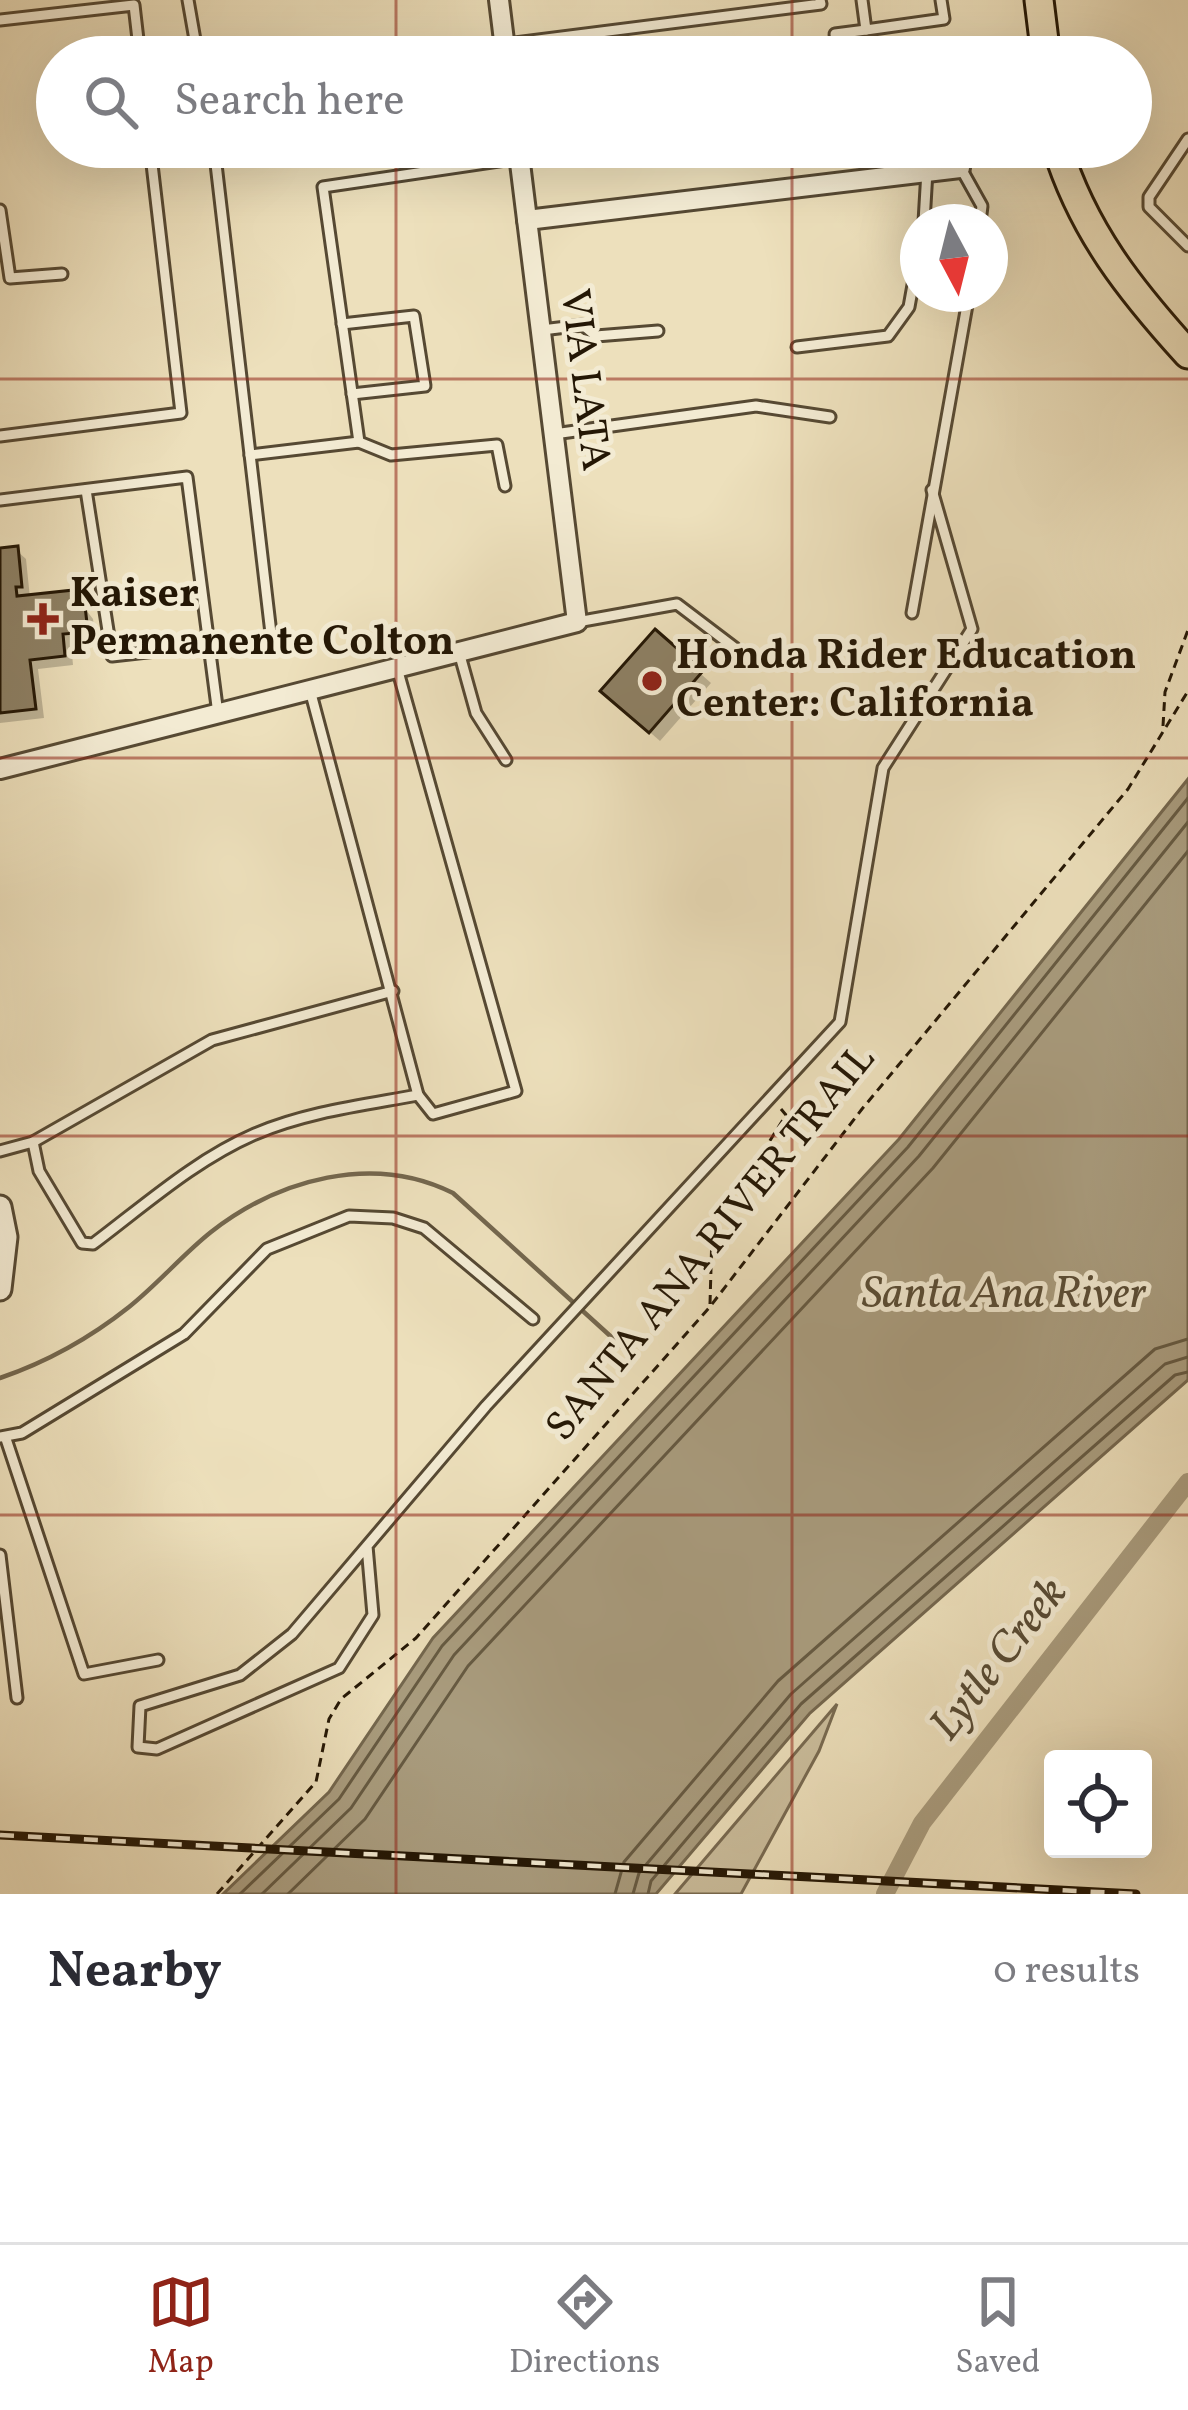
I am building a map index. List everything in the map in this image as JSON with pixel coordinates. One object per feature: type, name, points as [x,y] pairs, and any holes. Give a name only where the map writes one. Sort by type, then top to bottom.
[{"type":"main road","points":[[1039,0],[1043,36]]},
{"type":"main road","points":[[1065,168],[1084,220],[1106,258],[1188,354]]},
{"type":"street","points":[[500,0],[504,36]]},
{"type":"street","name":"VIA LATA","points":[[521,168],[577,622]]},
{"type":"street","points":[[527,220],[960,168]]},
{"type":"street","points":[[0,769],[577,622]]},
{"type":"street","points":[[0,1207],[7,1237],[0,1289]]},
{"type":"lane","points":[[188,0],[194,36]]},
{"type":"lane","points":[[607,36],[821,4],[820,0]]},
{"type":"lane","points":[[862,0],[866,30]]},
{"type":"lane","points":[[835,36],[944,19],[941,0]]},
{"type":"lane","points":[[0,20],[134,5],[138,36]]},
{"type":"lane","points":[[1188,140],[1149,197],[1155,218],[1188,246]]},
{"type":"lane","points":[[0,436],[181,413],[152,168]]},
{"type":"lane","points":[[216,168],[272,642]]},
{"type":"lane","points":[[359,442],[323,187],[433,168]]},
{"type":"lane","points":[[960,168],[981,204]]},
{"type":"lane","points":[[925,204],[927,171]]},
{"type":"lane","points":[[0,209],[10,278],[62,274]]},
{"type":"lane","points":[[797,347],[888,336],[905,312]]},
{"type":"lane","points":[[912,614],[966,312]]},
{"type":"lane","points":[[342,324],[413,316],[425,386],[352,394]]},
{"type":"lane","points":[[541,331],[583,325],[596,336],[658,331]]},
{"type":"lane","points":[[554,434],[756,406],[830,417]]},
{"type":"lane","points":[[250,455],[359,442],[391,455],[497,445],[505,486]]},
{"type":"lane","points":[[0,500],[187,477],[218,714]]},
{"type":"lane","points":[[86,490],[112,656],[209,645]]},
{"type":"lane","points":[[367,1546],[373,1615],[339,1668],[157,1749],[138,1748],[140,1706],[240,1675],[292,1634],[486,1406],[840,1022],[884,768],[972,628],[932,490]]},
{"type":"lane","points":[[577,622],[677,604],[735,648]]},
{"type":"lane","points":[[459,652],[476,713],[506,760]]},
{"type":"lane","points":[[310,690],[418,1095],[433,1114],[516,1091],[397,668]]},
{"type":"lane","points":[[0,1151],[33,1142],[212,1040],[393,991]]},
{"type":"lane","points":[[33,1142],[39,1171],[82,1243],[93,1244],[202,1162],[256,1133],[323,1113],[418,1095]]},
{"type":"lane","points":[[158,1660],[84,1674],[3,1438],[184,1334],[267,1249],[349,1216],[393,1218],[424,1228],[533,1319]]},
{"type":"lane","points":[[0,1556],[16,1698]]},
{"type":"path","name":"SANTA ANA RIVER TRAIL","points":[[1163,732],[1166,692],[1188,630]]},
{"type":"path","name":"SANTA ANA RIVER TRAIL","points":[[217,1894],[316,1782],[329,1719],[341,1699],[416,1638],[711,1306],[862,1109],[1128,789],[1188,691]]},
{"type":"path","points":[[711,1306],[712,1234],[786,1114],[776,1104]]},
{"type":"shaded area","points":[[837,1704],[819,1751],[741,1894],[675,1894]]},
{"type":"water","name":"Santa Ana River","points":[[1188,779],[1188,1380],[810,1713],[656,1894],[223,1894],[329,1792],[433,1638],[899,1139]]},
{"type":"building","name":"Kaiser Permanente Colton","points":[[18,546],[22,587],[16,587],[17,596],[74,590],[76,607],[85,606],[88,632],[63,634],[65,656],[30,660],[36,709],[0,713],[0,548]]},
{"type":"building","name":"Honda Rider Education Center: California","points":[[655,629],[703,671],[649,733],[600,691]]},
{"type":"waterway","points":[[0,1378],[51,1357],[99,1329],[238,1213],[296,1186],[359,1174],[422,1181],[453,1193],[629,1353]]},
{"type":"waterway","name":"Lytle Creek","points":[[885,1894],[922,1823],[1188,1482]]},
{"type":"railway","points":[[0,1835],[1136,1894]]},
{"type":"place","name":"Kaiser Permanente Colton","points":[[43,619]]},
{"type":"place","name":"Honda Rider Education Center: California","points":[[652,681]]}]
